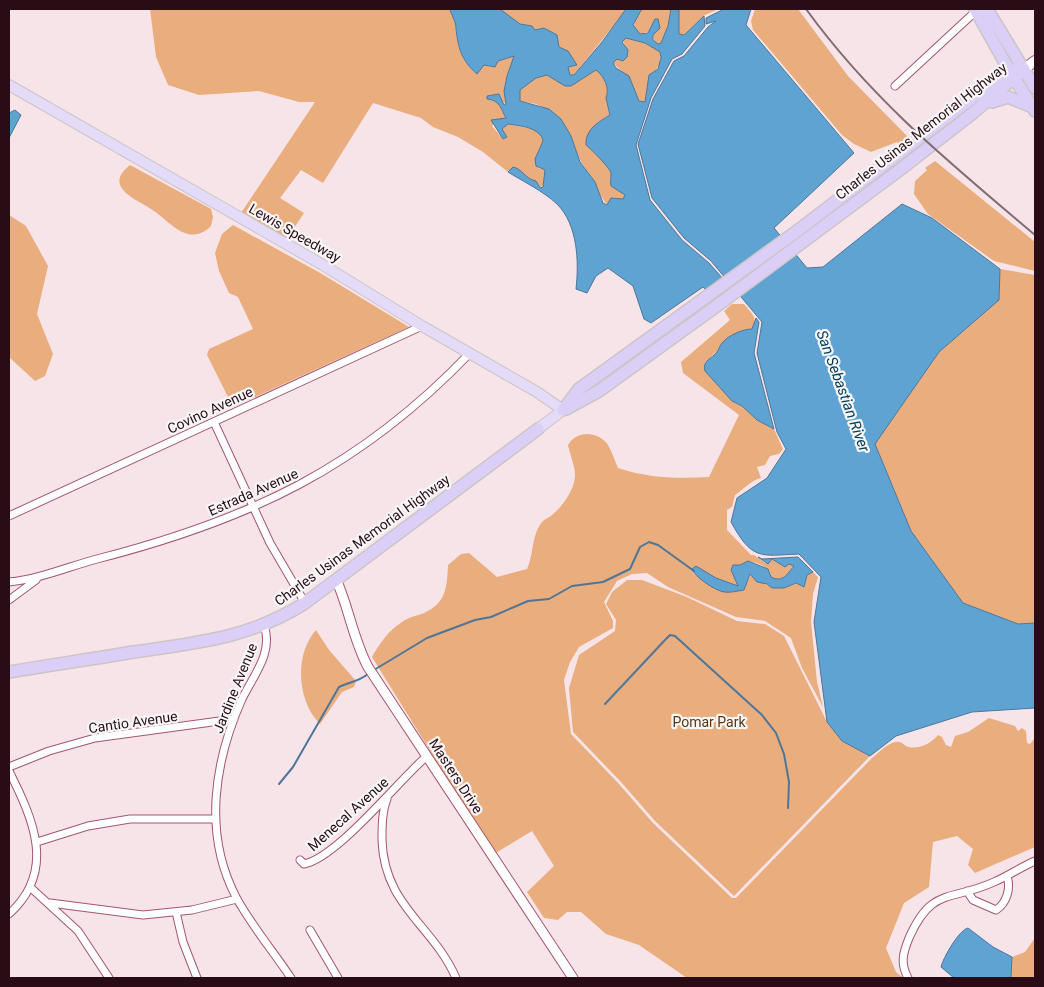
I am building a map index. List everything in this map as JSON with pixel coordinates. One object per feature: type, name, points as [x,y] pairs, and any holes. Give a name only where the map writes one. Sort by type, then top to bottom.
[{"type":"highway","points":[[979,9],[1024,69],[1035,88]]},
{"type":"highway","points":[[979,9],[1011,75],[1034,110]]},
{"type":"highway","name":"Charles Usinas Memorial Highway","points":[[563,410],[599,391],[718,305],[796,238],[1011,75],[1024,69]]},
{"type":"highway","name":"Charles Usinas Memorial Highway","points":[[563,410],[579,389],[710,294],[796,238],[973,113],[1011,75]]},
{"type":"highway","points":[[973,113],[995,101],[1008,97],[1034,110]]},
{"type":"highway","name":"Charles Usinas Memorial Highway","points":[[9,672],[196,643],[264,626],[305,603],[538,429]]},
{"type":"main road","points":[[1024,69],[1035,61]]},
{"type":"main road","name":"Lewis Speedway","points":[[9,85],[244,219],[422,326],[537,392],[563,410]]},
{"type":"main road","name":"Charles Usinas Memorial Highway","points":[[538,429],[563,410]]},
{"type":"street","points":[[895,86],[979,9]]},
{"type":"street","name":"Covino Avenue","points":[[9,516],[422,326]]},
{"type":"street","name":"Estrada Avenue","points":[[9,582],[42,576],[176,537],[254,508],[327,470],[379,435],[418,404],[470,353]]},
{"type":"street","points":[[214,422],[270,543],[305,603]]},
{"type":"street","points":[[9,600],[23,587],[42,576]]},
{"type":"street","name":"Masters Drive","points":[[336,579],[355,640],[368,667],[573,978]]},
{"type":"street","name":"Jardine Avenue","points":[[264,626],[267,635],[264,656],[234,719],[219,769],[216,820],[222,860],[237,899],[291,978]]},
{"type":"street","name":"Cantio Avenue","points":[[9,767],[49,751],[95,738],[234,719]]},
{"type":"street","name":"Menecal Avenue","points":[[302,862],[313,862],[332,847],[387,799],[405,777],[426,757]]},
{"type":"street","points":[[9,771],[24,803],[37,842],[36,867],[30,887],[25,896],[9,914]]},
{"type":"street","points":[[387,799],[383,812],[382,830],[387,873],[404,906],[442,952],[456,978]]},
{"type":"street","points":[[37,842],[88,826],[130,819],[216,820]]},
{"type":"street","points":[[908,978],[903,969],[904,950],[924,910],[932,903],[1008,876],[1035,861]]},
{"type":"street","points":[[968,891],[973,900],[996,910],[1002,906],[1010,888],[1008,876]]},
{"type":"street","points":[[30,887],[50,902],[78,931],[109,978]]},
{"type":"street","points":[[50,902],[126,914],[176,912],[237,899]]},
{"type":"street","points":[[176,912],[183,942],[197,978]]},
{"type":"street","points":[[310,930],[338,978]]},
{"type":"green space","points":[[150,9],[450,9],[463,58],[477,74],[484,65],[492,67],[498,61],[514,56],[514,61],[505,82],[506,105],[496,94],[487,99],[497,103],[506,118],[496,121],[492,126],[503,139],[507,137],[502,129],[508,124],[537,130],[543,141],[538,152],[538,168],[545,170],[545,183],[540,188],[538,184],[508,170],[508,172],[483,152],[458,137],[433,127],[421,118],[373,103],[323,183],[301,170],[280,198],[304,213],[286,240],[241,213],[315,102],[299,102],[259,91],[199,95],[168,85],[156,57]]},
{"type":"green space","points":[[500,9],[627,9],[574,75],[570,75],[568,67],[576,63],[559,46],[557,35],[544,28],[535,30],[532,26],[520,24]]},
{"type":"green space","points":[[642,9],[671,9],[668,26],[661,44],[655,42],[653,35],[660,28],[640,34],[636,31],[634,25]]},
{"type":"green space","points":[[678,9],[719,9],[705,15],[683,35],[679,34]]},
{"type":"green space","points":[[755,9],[798,9],[848,76],[908,137],[900,145],[897,142],[871,152],[854,144],[842,135],[753,30],[751,21]]},
{"type":"green space","points":[[626,38],[645,43],[660,52],[660,63],[648,83],[645,102],[639,101],[630,79],[613,63],[620,59],[626,47],[622,39]]},
{"type":"green space","points":[[596,70],[602,76],[607,86],[606,98],[610,115],[598,122],[589,147],[610,170],[611,185],[625,195],[623,199],[614,198],[607,205],[597,190],[595,182],[581,162],[561,119],[553,112],[536,104],[520,101],[520,90],[536,78],[547,74],[563,84],[579,81]]},
{"type":"green space","points":[[935,161],[1035,242],[1035,271],[994,261],[928,214],[914,194],[915,181],[927,170],[925,168]]},
{"type":"green space","points":[[130,165],[211,209],[213,217],[211,226],[203,232],[188,234],[180,231],[154,211],[132,198],[121,187],[119,180],[122,173]]},
{"type":"green space","points":[[9,215],[26,226],[48,266],[37,314],[53,354],[45,376],[35,381],[9,357]]},
{"type":"green space","points":[[233,225],[322,274],[409,327],[233,407],[207,355],[209,349],[253,329],[238,297],[229,293],[219,271],[215,253],[222,234]]},
{"type":"green space","points":[[1000,269],[1035,275],[1035,623],[1018,624],[963,604],[911,531],[875,444],[939,352],[999,300]]},
{"type":"green space","points":[[732,304],[744,304],[753,316],[754,325],[752,329],[745,330],[732,337],[705,362],[705,371],[732,401],[742,406],[757,420],[774,429],[783,449],[779,454],[770,456],[765,465],[757,467],[761,478],[750,483],[735,495],[732,507],[727,510],[727,530],[751,555],[765,563],[770,562],[772,559],[784,566],[793,564],[794,566],[784,577],[775,579],[771,577],[766,568],[755,563],[748,561],[740,565],[733,565],[731,570],[739,587],[715,578],[701,569],[692,569],[694,574],[719,590],[729,592],[744,589],[751,574],[761,582],[778,587],[790,586],[796,583],[804,587],[807,575],[813,572],[818,577],[813,594],[811,622],[817,682],[823,707],[802,668],[791,638],[765,621],[736,617],[668,587],[647,573],[632,574],[617,581],[604,602],[613,621],[613,628],[579,647],[570,662],[564,680],[571,734],[653,823],[732,898],[736,898],[872,758],[889,745],[898,742],[915,748],[932,741],[938,735],[942,737],[946,745],[951,747],[955,736],[968,732],[989,718],[1015,726],[1018,731],[1022,728],[1026,731],[1027,743],[1030,744],[1035,738],[1035,847],[975,873],[968,865],[973,849],[957,836],[933,842],[929,887],[904,903],[886,948],[896,972],[903,978],[687,978],[639,945],[606,934],[581,912],[567,912],[558,920],[544,918],[527,892],[554,866],[532,831],[494,854],[372,657],[393,629],[407,619],[424,613],[437,605],[446,588],[448,565],[461,554],[469,553],[497,577],[527,569],[539,526],[560,507],[568,497],[573,486],[575,472],[568,445],[577,437],[588,434],[604,440],[618,468],[640,474],[663,477],[709,477],[739,415],[683,373],[681,362],[730,320],[724,311]]},
{"type":"green space","name":"Pomar Park","points":[[627,580],[642,580],[687,597],[737,621],[765,624],[784,636],[827,722],[842,741],[870,756],[734,896],[655,821],[573,732],[569,688],[579,655],[615,631],[616,620],[606,604],[612,592]]},
{"type":"green space","points":[[316,630],[329,650],[356,681],[354,687],[342,692],[320,724],[312,714],[307,703],[301,678],[304,652]]},
{"type":"green space","points":[[1035,938],[1035,978],[1011,978],[1012,957],[1025,952]]},
{"type":"water","points":[[450,9],[500,9],[520,24],[532,26],[535,30],[544,28],[557,35],[559,47],[568,51],[577,65],[568,67],[570,75],[574,75],[602,42],[626,9],[642,9],[633,25],[640,34],[648,33],[655,19],[658,19],[660,28],[653,35],[653,40],[658,44],[661,43],[668,26],[671,9],[679,10],[679,34],[684,35],[704,16],[705,26],[682,54],[672,59],[651,98],[636,145],[650,200],[682,240],[709,263],[724,280],[708,292],[703,287],[651,323],[644,319],[633,286],[608,268],[596,276],[587,293],[576,289],[577,256],[573,233],[564,213],[546,195],[508,172],[513,167],[516,168],[536,181],[540,188],[543,187],[545,170],[536,166],[535,159],[543,141],[541,136],[529,128],[508,124],[502,129],[507,137],[503,139],[491,120],[506,118],[495,101],[487,99],[487,96],[499,94],[504,105],[506,104],[504,91],[514,56],[498,61],[495,67],[484,65],[477,74],[467,64],[461,53]],"holes":[[[626,38],[645,43],[660,52],[661,58],[658,69],[649,75],[645,102],[639,101],[629,76],[616,68],[613,63],[617,59],[623,61],[627,57],[628,50],[622,42]],[[596,70],[602,76],[607,86],[606,98],[610,115],[590,131],[586,145],[610,171],[611,186],[625,195],[623,199],[611,198],[607,205],[603,203],[595,182],[580,162],[571,136],[561,119],[549,109],[520,101],[520,90],[536,78],[547,75],[565,86],[571,86]]]},
{"type":"water","name":"San Sebastian River","points":[[724,9],[751,9],[746,25],[854,153],[774,228],[807,268],[823,267],[902,204],[932,218],[1000,269],[999,300],[939,352],[875,444],[911,531],[963,603],[1018,624],[1035,623],[1035,708],[972,712],[896,736],[870,756],[842,741],[827,722],[814,622],[821,577],[799,554],[765,555],[751,549],[738,534],[731,522],[737,498],[767,478],[786,449],[777,432],[757,353],[762,322],[711,261],[684,238],[652,198],[638,144],[653,99],[674,61],[684,56],[708,27],[716,21],[706,24],[706,18]]},
{"type":"water","points":[[15,110],[21,115],[9,138],[9,113]]},
{"type":"water","points":[[756,318],[759,322],[754,353],[774,429],[757,420],[742,406],[732,401],[705,371],[704,367],[706,362],[717,352],[721,344],[729,337],[752,329]]},
{"type":"water","points":[[758,557],[762,559],[798,557],[813,572],[807,575],[804,587],[796,583],[784,588],[772,588],[767,584],[757,582],[750,574],[744,590],[726,592],[715,589],[705,583],[692,569],[696,566],[716,578],[738,586],[731,570],[733,565],[740,565],[748,561],[768,569],[771,577],[775,579],[784,577],[794,566],[789,564],[785,567],[772,559],[768,564]]},
{"type":"water","points":[[968,928],[993,947],[1012,957],[1011,978],[954,978],[941,967],[956,939]]},
{"type":"waterway","points":[[374,670],[427,638],[475,620],[491,617],[528,601],[549,599],[572,586],[603,582],[630,569],[640,547],[649,542],[658,545],[694,571]]},
{"type":"waterway","points":[[605,704],[670,635],[675,636],[762,715],[776,733],[784,754],[789,782],[788,808]]},
{"type":"waterway","points":[[279,784],[293,767],[339,687],[361,679],[368,674]]},
{"type":"railway","points":[[806,9],[831,42],[885,102],[943,156],[1035,235]]}]
